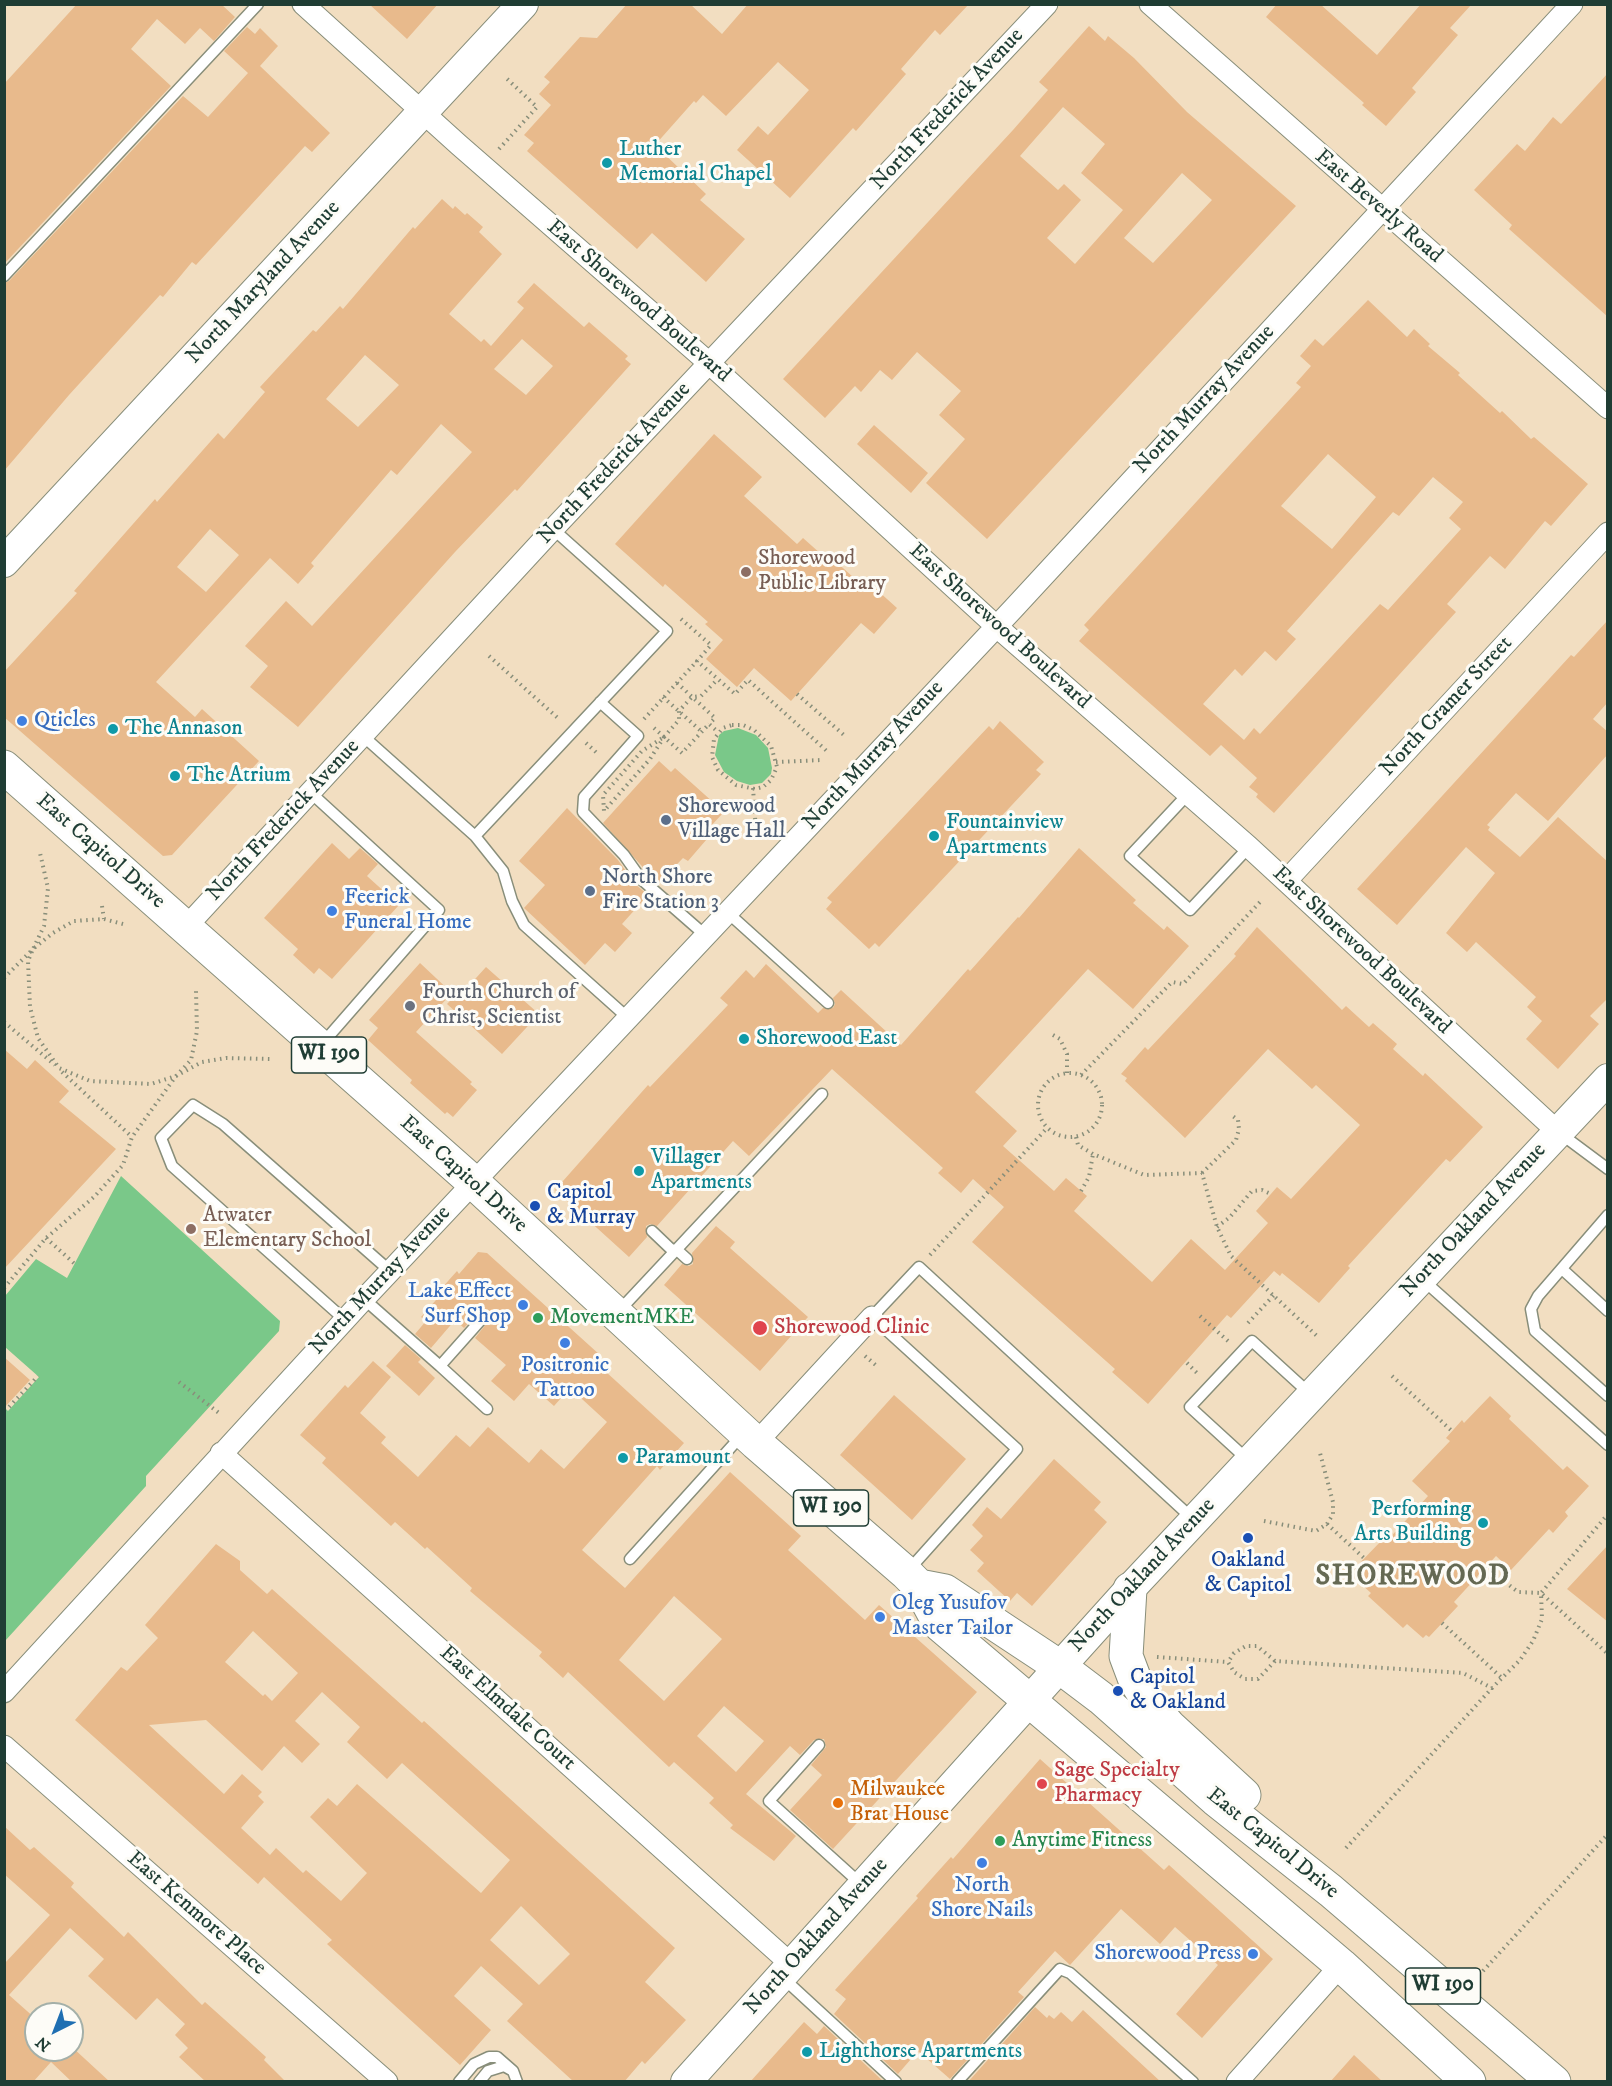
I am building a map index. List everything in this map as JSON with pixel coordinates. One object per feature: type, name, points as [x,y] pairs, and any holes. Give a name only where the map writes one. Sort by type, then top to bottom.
[{"type":"main road","name":"North Maryland Avenue","points":[[4,561],[524,4]]},
{"type":"main road","name":"East Capitol Drive","points":[[4,767],[473,1182],[750,1438],[913,1579],[940,1625],[1341,1965],[1469,2082]]},
{"type":"main road","name":"North Oakland Avenue","points":[[686,2082],[1130,1589],[1608,1079]]},
{"type":"main road","name":"East Capitol Drive","points":[[913,1579],[945,1591],[1060,1667],[1101,1698],[1215,1799],[1331,1891],[1553,2081]]},
{"type":"main road","points":[[1130,1589],[1126,1656],[1150,1704],[1170,1727],[1304,1850],[1331,1891]]},
{"type":"main road","points":[[1341,1965],[1361,1954],[1374,1953],[1386,1958],[1497,2053],[1520,2069],[1553,2081]]},
{"type":"street","name":"East Shorewood Boulevard","points":[[303,4],[423,113],[709,363],[996,626],[1249,847],[1558,1132]]},
{"type":"street","name":"North Frederick Avenue","points":[[186,927],[553,529],[1047,4]]},
{"type":"street","name":"East Beverly Road","points":[[1150,4],[1608,408]]},
{"type":"street","name":"North Murray Avenue","points":[[4,1692],[390,1271],[996,626],[1380,208],[1572,4]]},
{"type":"street","name":"North Cramer Street","points":[[1286,881],[1608,534]]},
{"type":"street","points":[[750,1438],[872,1317]]},
{"type":"street","name":"East Elmdale Court","points":[[221,1453],[787,1971]]},
{"type":"street","name":"East Kenmore Place","points":[[4,1746],[387,2082]]},
{"type":"street","points":[[1237,2082],[1341,1965]]},
{"type":"lane","points":[[4,276],[258,4]]},
{"type":"lane","points":[[475,836],[667,630],[553,529]]},
{"type":"lane","points":[[600,702],[638,736],[584,797],[583,812],[624,855],[641,879],[705,936]]},
{"type":"lane","points":[[363,736],[475,836],[503,871],[512,901],[524,925],[628,1017]]},
{"type":"lane","points":[[311,793],[439,910],[320,1047]]},
{"type":"lane","points":[[1188,794],[1130,856],[1190,910],[1249,847]]},
{"type":"lane","points":[[728,912],[828,1003]]},
{"type":"lane","points":[[616,1314],[822,1094]]},
{"type":"lane","points":[[345,1320],[172,1166],[161,1138],[193,1105],[223,1124],[390,1271]]},
{"type":"lane","points":[[1558,1132],[1608,1168]]},
{"type":"lane","points":[[1608,1215],[1604,1229],[1562,1269],[1538,1296],[1531,1309],[1535,1331],[1608,1396]]},
{"type":"lane","points":[[652,1231],[687,1258]]},
{"type":"lane","points":[[913,1579],[1017,1449],[872,1317],[919,1267],[1194,1520]]},
{"type":"lane","points":[[1562,1269],[1608,1311]]},
{"type":"lane","points":[[1420,1278],[1608,1445]]},
{"type":"lane","points":[[364,1299],[487,1410]]},
{"type":"lane","points":[[440,1366],[480,1321]]},
{"type":"lane","points":[[1249,1461],[1190,1407],[1252,1341],[1311,1395]]},
{"type":"lane","points":[[630,1559],[750,1438]]},
{"type":"lane","points":[[819,1745],[769,1801],[864,1887]]},
{"type":"lane","points":[[957,2082],[1060,1969],[1070,1973],[1193,2082]]},
{"type":"lane","points":[[787,1971],[896,2082]]},
{"type":"lane","points":[[459,2082],[474,2064],[489,2057],[497,2057],[515,2076]]},
{"type":"lane","points":[[479,2082],[496,2067],[504,2066],[515,2076]]},
{"type":"path","points":[[498,150],[537,107],[505,77]]},
{"type":"path","points":[[489,656],[621,775]]},
{"type":"path","points":[[677,683],[715,718],[682,753],[644,719],[697,661]]},
{"type":"path","points":[[664,737],[679,720],[679,711],[692,697],[701,696],[718,678]]},
{"type":"path","points":[[756,686],[829,753]]},
{"type":"path","points":[[797,694],[845,736]]},
{"type":"path","points":[[663,697],[702,732]]},
{"type":"path","points":[[709,724],[718,732]]},
{"type":"path","points":[[732,725],[743,725],[754,730],[771,746],[776,762],[775,773],[771,780],[763,786],[753,788],[736,785],[718,770],[712,757],[712,747],[718,732],[732,725]]},
{"type":"path","points":[[776,762],[822,760]]},
{"type":"path","points":[[753,788],[756,831]]},
{"type":"path","points":[[40,853],[48,888],[44,926],[28,961],[30,1007],[38,1038],[59,1068],[90,1082],[151,1084],[176,1076],[202,1062],[226,1058],[271,1059]]},
{"type":"path","points":[[1081,1075],[1172,982],[1184,984],[1260,902]]},
{"type":"path","points":[[102,906],[104,919]]},
{"type":"path","points":[[4,978],[33,949],[53,933],[74,921],[104,919],[123,924]]},
{"type":"path","points":[[4,1288],[46,1238],[94,1197],[123,1165],[132,1137],[176,1076],[192,1060],[197,1031],[196,991]]},
{"type":"path","points":[[4,1022],[59,1068],[132,1137]]},
{"type":"path","points":[[1053,1035],[1060,1039],[1067,1054],[1067,1074]]},
{"type":"path","points":[[1067,1074],[1081,1075],[1097,1088],[1102,1108],[1093,1127],[1076,1137],[1056,1134],[1047,1128],[1038,1111],[1041,1092],[1053,1078],[1067,1074]]},
{"type":"path","points":[[1076,1137],[1078,1145],[1093,1155],[1144,1175],[1202,1173],[1236,1140],[1239,1129],[1238,1120],[1230,1114]]},
{"type":"path","points":[[919,1267],[1047,1128]]},
{"type":"path","points":[[1081,1191],[1089,1177],[1093,1155]]},
{"type":"path","points":[[1202,1173],[1217,1227],[1231,1256],[1317,1336]]},
{"type":"path","points":[[1217,1227],[1230,1217],[1252,1191],[1262,1190],[1271,1194]]},
{"type":"path","points":[[46,1238],[77,1266]]},
{"type":"path","points":[[1247,1324],[1274,1295]]},
{"type":"path","points":[[1200,1316],[1229,1342]]},
{"type":"path","points":[[4,1404],[9,1407],[38,1376]]},
{"type":"path","points":[[1392,1376],[1452,1431]]},
{"type":"path","points":[[179,1382],[219,1413]]},
{"type":"path","points":[[1264,1521],[1316,1531],[1327,1524],[1333,1514],[1333,1502],[1320,1453]]},
{"type":"path","points":[[1346,1848],[1520,1660],[1533,1641],[1542,1619],[1541,1593],[1608,1515]]},
{"type":"path","points":[[1327,1524],[1364,1558]]},
{"type":"path","points":[[1486,1567],[1518,1592],[1541,1593],[1608,1654]]},
{"type":"path","points":[[1442,1623],[1502,1678]]},
{"type":"path","points":[[1228,1662],[1234,1653],[1246,1646],[1257,1646],[1275,1661],[1463,1673],[1492,1688]]},
{"type":"path","points":[[1155,1657],[1228,1662]]},
{"type":"path","points":[[1228,1662],[1233,1672],[1245,1679],[1258,1679],[1275,1661]]},
{"type":"path","points":[[1483,1971],[1608,1834]]},
{"type":"green space","points":[[738,728],[756,735],[768,748],[771,774],[762,783],[750,785],[737,781],[724,772],[715,755],[719,735],[724,731]]},
{"type":"green space","points":[[121,1176],[280,1321],[279,1331],[146,1476],[146,1486],[5,1641],[5,1408],[8,1411],[39,1377],[5,1347],[5,1296],[36,1259],[67,1278]]},
{"type":"building","points":[[77,4],[221,4],[235,17],[214,41],[200,28],[185,44],[157,19],[131,49],[171,86],[4,264],[4,84]]},
{"type":"building","points":[[369,4],[438,4],[407,39]]},
{"type":"building","points":[[627,4],[690,4],[722,34],[748,4],[969,4],[940,35],[935,30],[901,69],[906,74],[856,131],[853,128],[790,198],[737,150],[758,126],[768,135],[809,90],[778,62],[726,116],[703,95],[696,103],[694,101],[655,145],[706,194],[700,200],[745,239],[706,282],[652,233],[637,249],[527,151],[534,143],[524,135],[551,105],[539,94],[550,82],[544,77],[580,37],[597,38]]},
{"type":"building","points":[[1277,4],[1320,4],[1377,55],[1421,4],[1472,4],[1450,28],[1458,35],[1412,88],[1416,92],[1386,126],[1362,105],[1364,103],[1266,17]]},
{"type":"building","points":[[1089,26],[1105,41],[1108,36],[1134,58],[1187,112],[1296,206],[987,539],[926,483],[965,439],[939,415],[961,391],[917,352],[892,380],[880,370],[861,392],[855,386],[825,418],[783,379],[1048,90],[1039,82]],"holes":[[[1063,107],[1105,144],[1081,173],[1123,210],[1075,264],[1047,238],[1081,200],[1064,184],[1058,190],[1020,156]],[[1182,173],[1212,200],[1153,263],[1124,238]]]},
{"type":"building","points":[[247,27],[255,34],[260,28],[278,46],[260,66],[330,133],[312,152],[305,146],[196,265],[192,262],[163,297],[160,295],[4,471],[4,283],[9,281],[183,96],[208,117],[248,73],[224,51]]},
{"type":"building","points":[[1608,73],[1608,317],[1509,229],[1512,225],[1474,190],[1517,144],[1525,151],[1553,117],[1561,124]]},
{"type":"building","points":[[442,199],[453,209],[455,206],[465,215],[467,213],[483,227],[479,232],[502,254],[449,314],[481,342],[484,339],[491,346],[524,308],[517,302],[534,283],[584,327],[589,322],[628,356],[625,359],[631,364],[517,491],[515,489],[455,552],[298,727],[250,687],[268,666],[245,646],[286,601],[312,626],[472,452],[441,424],[397,475],[391,470],[311,563],[314,566],[298,584],[270,558],[156,682],[195,717],[202,709],[259,761],[172,855],[163,856],[4,717],[4,672],[77,593],[74,591],[155,499],[157,502],[218,433],[224,439],[265,392],[260,387],[313,330],[316,332],[340,306],[343,309],[413,227],[415,229]],"holes":[[[522,339],[553,366],[526,395],[494,369]],[[365,355],[399,385],[358,427],[326,399]],[[210,529],[239,555],[206,592],[177,567]]]},
{"type":"building","points":[[1368,300],[1407,337],[1414,329],[1430,344],[1428,346],[1460,373],[1458,375],[1500,413],[1502,411],[1531,439],[1534,437],[1588,484],[1551,526],[1545,521],[1505,569],[1490,556],[1447,604],[1456,612],[1274,813],[1256,797],[1258,794],[1249,787],[1257,778],[1221,745],[1210,756],[1079,641],[1089,630],[1084,625],[1301,387],[1296,383],[1311,366],[1300,356],[1315,339],[1323,346]],"holes":[[[1328,454],[1376,497],[1332,549],[1281,506]],[[1433,477],[1463,502],[1449,518],[1461,529],[1388,610],[1380,604],[1260,734],[1254,728],[1244,740],[1203,704],[1235,669],[1242,676],[1265,651],[1276,661],[1296,639],[1287,631],[1393,512],[1399,516]]]},
{"type":"building","points":[[874,425],[928,473],[911,493],[857,444]]},
{"type":"building","name":"Shorewood Public Library","points":[[714,434],[762,477],[744,496],[797,544],[803,538],[830,562],[833,559],[863,586],[867,581],[897,608],[874,634],[861,623],[791,701],[754,668],[737,687],[706,659],[723,640],[705,624],[708,622],[665,584],[663,587],[615,544]]},
{"type":"building","points":[[1608,620],[1608,702],[1593,719],[1608,732],[1608,754],[1548,821],[1516,793],[1487,825],[1490,827],[1488,830],[1520,857],[1558,817],[1608,862],[1608,998],[1590,1016],[1599,1024],[1558,1069],[1526,1039],[1542,1021],[1527,1007],[1536,997],[1476,942],[1467,952],[1446,933],[1495,873],[1466,847],[1397,925],[1357,889],[1571,655],[1574,657]]},
{"type":"building","name":"Fountainview Apartments","points":[[1000,721],[1044,762],[1036,770],[1041,774],[879,947],[875,943],[869,949],[826,909],[832,902],[827,898],[989,726],[993,730]]},
{"type":"building","name":"Shorewood Village Hall","points":[[659,761],[671,772],[675,768],[724,812],[709,828],[713,832],[688,861],[683,858],[658,884],[603,823]]},
{"type":"building","name":"North Shore Fire Station 3","points":[[567,808],[618,860],[635,884],[648,895],[622,924],[632,933],[615,952],[605,943],[585,965],[524,908],[545,885],[519,861]]},
{"type":"building","name":"Feerick Funeral Home","points":[[332,843],[349,859],[360,848],[378,864],[367,876],[399,905],[332,979],[319,968],[314,974],[293,955],[298,949],[264,918]]},
{"type":"building","points":[[1079,848],[1136,900],[1133,903],[1164,930],[1167,926],[1189,946],[1133,1009],[1088,969],[975,1092],[1017,1131],[1003,1146],[1054,1191],[1066,1178],[1087,1196],[1074,1211],[1152,1282],[1191,1239],[1225,1270],[1268,1223],[1256,1211],[1277,1187],[1291,1199],[1360,1125],[1316,1085],[1312,1089],[1268,1049],[1185,1138],[1125,1081],[1127,1078],[1121,1074],[1145,1047],[1148,1050],[1236,956],[1234,954],[1257,927],[1342,1010],[1346,1006],[1369,1027],[1373,1023],[1397,1044],[1393,1049],[1423,1076],[1425,1073],[1483,1127],[1450,1162],[1446,1159],[1348,1266],[1350,1268],[1319,1303],[1282,1273],[1280,1276],[1274,1271],[1231,1318],[1227,1315],[1148,1404],[1112,1372],[1115,1369],[972,1242],[1004,1207],[973,1179],[961,1193],[938,1173],[943,1168],[832,1069],[749,1156],[733,1141],[657,1226],[650,1224],[646,1226],[647,1237],[629,1257],[555,1190],[648,1085],[650,1087],[728,1005],[720,998],[746,970],[754,978],[766,964],[818,1013],[823,1008],[833,1008],[835,1004],[833,998],[841,990],[901,1045],[968,969],[970,971],[1019,918]]},
{"type":"building","points":[[420,963],[452,993],[416,1032],[472,1082],[470,1084],[477,1090],[453,1117],[447,1112],[445,1114],[410,1083],[412,1080],[368,1040],[378,1028],[369,1020]]},
{"type":"building","points":[[486,967],[539,1014],[502,1054],[447,1004],[463,987],[466,989]]},
{"type":"building","points":[[4,1049],[27,1069],[35,1060],[69,1091],[59,1102],[116,1149],[4,1269]]},
{"type":"building","points":[[716,1226],[735,1242],[730,1248],[808,1317],[760,1371],[664,1285],[682,1264],[689,1266],[693,1264],[692,1253]]},
{"type":"building","points":[[478,1252],[487,1253],[600,1355],[594,1361],[684,1443],[660,1470],[657,1466],[582,1550],[625,1588],[730,1472],[801,1536],[788,1550],[865,1620],[879,1605],[977,1692],[833,1849],[790,1810],[822,1775],[811,1765],[826,1747],[824,1739],[814,1740],[800,1755],[790,1746],[746,1794],[796,1836],[774,1861],[730,1828],[733,1825],[709,1803],[714,1798],[674,1762],[669,1767],[568,1672],[563,1678],[539,1656],[542,1652],[470,1591],[472,1588],[427,1547],[425,1549],[395,1522],[391,1526],[322,1463],[326,1458],[300,1435],[345,1385],[348,1388],[373,1361],[391,1377],[360,1413],[386,1437],[381,1443],[418,1477],[456,1435],[470,1447],[488,1427],[529,1463],[541,1449],[564,1469],[607,1422],[570,1388],[554,1406],[529,1384],[514,1401],[491,1381],[506,1365],[475,1338],[487,1323],[487,1318],[482,1314],[475,1316],[464,1328],[455,1320],[431,1348],[415,1334],[426,1321],[421,1317],[443,1292],[440,1290],[457,1271],[459,1274]],"holes":[[[674,1596],[722,1639],[664,1701],[619,1660]],[[724,1706],[764,1741],[736,1772],[697,1736]]]},
{"type":"building","points":[[405,1345],[421,1359],[418,1362],[435,1378],[419,1396],[386,1366]]},
{"type":"building","points":[[4,1357],[30,1380],[4,1408]]},
{"type":"building","points":[[894,1395],[966,1459],[912,1520],[840,1455]]},
{"type":"building","name":"Performing Arts Building","points":[[1490,1396],[1511,1416],[1509,1419],[1563,1470],[1567,1466],[1589,1486],[1565,1512],[1568,1516],[1553,1533],[1549,1529],[1511,1570],[1496,1556],[1454,1602],[1458,1606],[1429,1637],[1426,1635],[1423,1638],[1407,1624],[1403,1628],[1368,1596],[1371,1593],[1352,1576],[1356,1572],[1354,1569],[1383,1539],[1386,1542],[1428,1496],[1412,1481],[1450,1441],[1446,1438],[1462,1420],[1464,1423]]},
{"type":"building","points":[[1054,1459],[1101,1502],[1094,1510],[1107,1522],[1032,1606],[1017,1593],[1010,1601],[977,1571],[984,1563],[970,1550],[983,1536],[972,1525],[987,1507],[1001,1519]]},
{"type":"building","points":[[216,1544],[240,1561],[240,1570],[267,1594],[272,1589],[422,1723],[424,1721],[675,1948],[645,1982],[686,2020],[645,2064],[642,2061],[624,2082],[574,2082],[507,2021],[523,2004],[481,1966],[454,1996],[491,2030],[460,2065],[327,1944],[332,1940],[264,1877],[258,1884],[75,1720],[121,1667],[127,1671],[158,1638],[145,1625]],"holes":[[[253,1631],[298,1673],[272,1701],[265,1694],[263,1696],[225,1662]],[[322,1692],[360,1727],[347,1742],[387,1779],[402,1763],[510,1860],[481,1893],[357,1784],[337,1806],[328,1798],[310,1817],[367,1873],[341,1901],[306,1870],[303,1873],[276,1848],[270,1855],[241,1828],[264,1802],[258,1796],[262,1792],[242,1774],[224,1794],[149,1725],[206,1720],[262,1771],[284,1746],[302,1763],[320,1744],[295,1721]],[[521,1906],[570,1954],[539,1985],[490,1940]]]},
{"type":"building","points":[[1608,1545],[1608,1622],[1567,1589]]},
{"type":"building","points":[[1040,1759],[1164,1870],[1169,1865],[1273,1959],[1202,2038],[1176,2014],[1218,1965],[1175,1927],[1160,1944],[1121,1909],[1070,1965],[1055,1951],[1018,1992],[1024,1997],[950,2079],[918,2051],[898,2074],[834,2014],[846,1999],[835,1990],[918,1898],[916,1896],[951,1857],[953,1859]]},
{"type":"building","points":[[4,1826],[30,1850],[34,1847],[74,1883],[71,1887],[124,1937],[128,1932],[202,2005],[205,2002],[243,2036],[266,2057],[264,2060],[286,2082],[206,2082],[179,2057],[188,2048],[175,2035],[185,2024],[157,1998],[136,2020],[88,1976],[104,1959],[70,1928],[9,1995],[24,2008],[24,2062],[51,2062],[33,2082],[4,2082],[4,1964],[50,1915],[4,1874]]},
{"type":"building","points":[[1035,2007],[1047,2018],[1049,2015],[1054,2019],[1061,2012],[1072,2022],[1083,2010],[1161,2082],[968,2082]]},
{"type":"building","name":"Lighthorse Apartments","points":[[804,2022],[817,2034],[824,2026],[884,2082],[750,2082]]},
{"type":"building","points":[[1354,2055],[1383,2082],[1330,2082]]},
{"type":"building","points":[[84,2058],[110,2082],[72,2082],[51,2062],[84,2062]]},
{"type":"place","name":"Luther Memorial Chapel","points":[[607,163]]},
{"type":"place","name":"Shorewood Public Library","points":[[746,572]]},
{"type":"place","name":"Qticles","points":[[22,721]]},
{"type":"place","name":"The Annason","points":[[113,729]]},
{"type":"place","name":"The Atrium","points":[[175,776]]},
{"type":"place","name":"Shorewood Village Hall","points":[[666,820]]},
{"type":"place","name":"Fountainview Apartments","points":[[934,836]]},
{"type":"place","name":"North Shore Fire Station 3","points":[[590,891]]},
{"type":"place","name":"Feerick Funeral Home","points":[[332,911]]},
{"type":"place","name":"Fourth Church of Christ, Scientist","points":[[410,1006]]},
{"type":"place","name":"Shorewood East","points":[[744,1039]]},
{"type":"place","name":"Villager Apartments","points":[[639,1171]]},
{"type":"place","name":"Capitol & Murray","points":[[535,1206]]},
{"type":"place","name":"Atwater Elementary School","points":[[191,1229]]},
{"type":"place","name":"Lake Effect Surf Shop","points":[[523,1305]]},
{"type":"place","name":"MovementMKE","points":[[538,1318]]},
{"type":"place","name":"Shorewood Clinic","points":[[760,1328]]},
{"type":"place","name":"Positronic Tattoo","points":[[565,1343]]},
{"type":"place","name":"Paramount","points":[[623,1458]]},
{"type":"place","name":"Performing Arts Building","points":[[1483,1523]]},
{"type":"place","name":"Oakland & Capitol","points":[[1248,1538]]},
{"type":"place","name":"Oleg Yusufov Master Tailor","points":[[880,1617]]},
{"type":"place","name":"Capitol & Oakland","points":[[1118,1691]]},
{"type":"place","name":"Sage Specialty Pharmacy","points":[[1042,1784]]},
{"type":"place","name":"Milwaukee Brat House","points":[[838,1803]]},
{"type":"place","name":"Anytime Fitness","points":[[1000,1841]]},
{"type":"place","name":"North Shore Nails","points":[[982,1863]]},
{"type":"place","name":"Shorewood Press","points":[[1253,1954]]},
{"type":"place","name":"Lighthorse Apartments","points":[[807,2052]]},
{"type":"district","name":"SHOREWOOD","points":[[1413,1578]]}]
